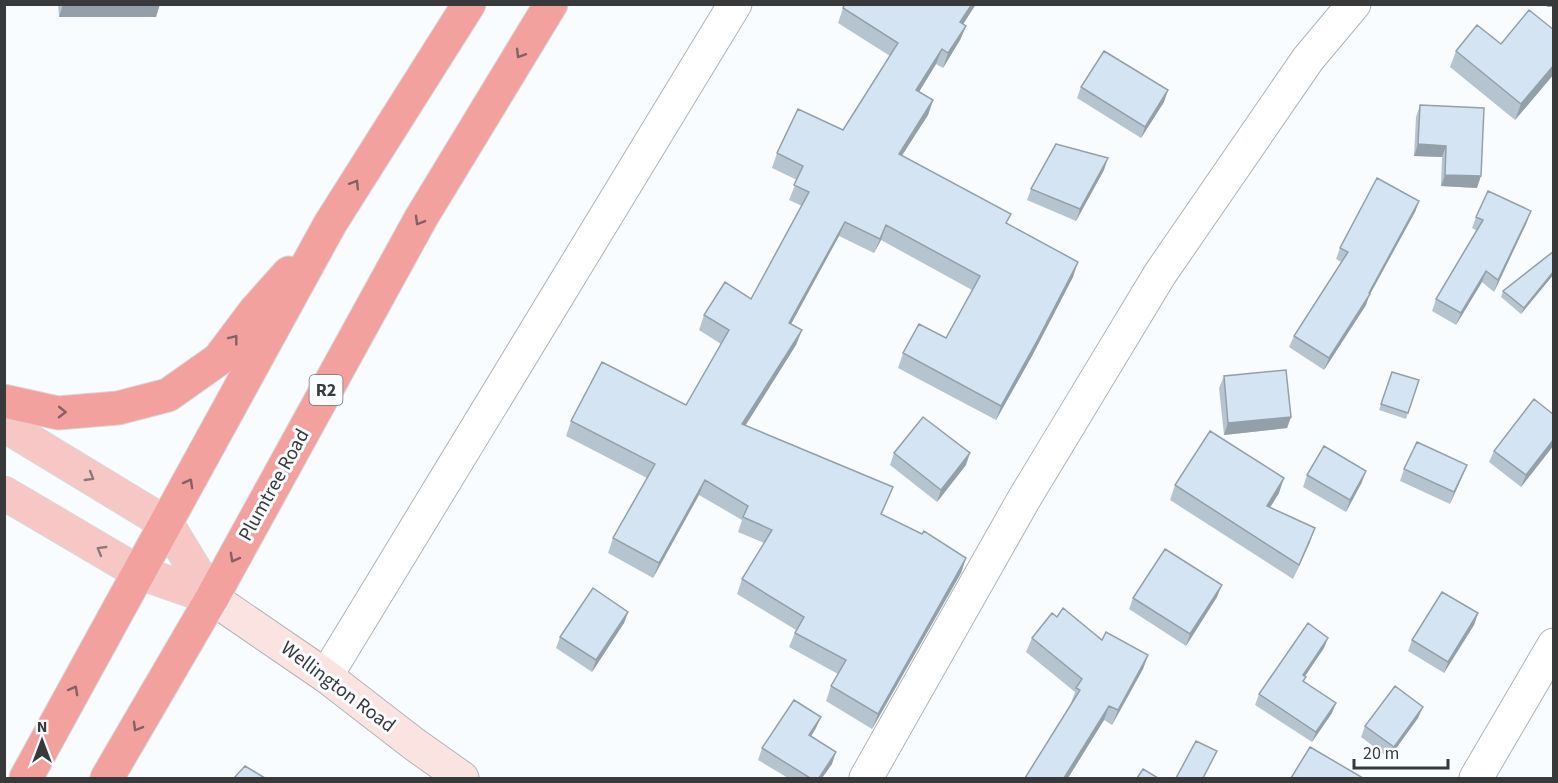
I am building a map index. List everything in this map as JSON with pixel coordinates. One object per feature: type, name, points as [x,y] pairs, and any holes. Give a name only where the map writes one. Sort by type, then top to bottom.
[{"type":"highway","points":[[26,778],[330,224],[469,4]]},
{"type":"highway","name":"Plumtree Road","points":[[107,778],[212,598],[421,218],[551,4]]},
{"type":"highway","points":[[4,401],[58,413],[118,408],[168,395],[219,359],[255,311],[330,224]]},
{"type":"main road","points":[[4,425],[167,524],[212,598]]},
{"type":"main road","points":[[4,493],[138,572],[212,598]]},
{"type":"main road","name":"Wellington Road","points":[[212,598],[326,676],[462,778]]},
{"type":"street","points":[[326,676],[735,4]]},
{"type":"street","points":[[866,778],[1018,509],[1160,274],[1308,59],[1354,4]]},
{"type":"street","points":[[1476,778],[1554,645]]},
{"type":"building","points":[[845,4],[972,4],[960,22],[966,26],[948,53],[942,49],[916,90],[933,100],[899,154],[1011,214],[1006,223],[1078,262],[1001,406],[903,353],[919,324],[946,338],[980,276],[886,225],[880,239],[845,222],[789,323],[802,330],[742,424],[893,487],[881,514],[922,534],[924,531],[966,558],[878,714],[831,686],[846,660],[795,633],[804,617],[742,579],[772,530],[743,517],[748,506],[705,480],[659,563],[613,538],[655,464],[571,421],[602,362],[686,405],[729,330],[704,315],[725,282],[751,299],[809,192],[794,185],[803,166],[777,153],[798,109],[843,130],[898,43],[843,8]]},
{"type":"building","points":[[1529,10],[1554,30],[1554,65],[1521,104],[1456,51],[1477,25],[1501,44]]},
{"type":"building","points":[[1104,51],[1168,90],[1145,127],[1081,87]]},
{"type":"building","points":[[1420,105],[1484,108],[1481,176],[1445,175],[1446,146],[1418,144]]},
{"type":"building","points":[[1056,144],[1108,158],[1080,209],[1031,189]]},
{"type":"building","points":[[1377,178],[1419,201],[1370,294],[1329,358],[1294,336],[1348,252],[1340,248]]},
{"type":"building","points":[[1488,191],[1531,211],[1498,280],[1486,271],[1461,313],[1436,299],[1483,220],[1476,217]]},
{"type":"building","points":[[1554,251],[1554,271],[1524,308],[1503,291]]},
{"type":"building","points":[[1286,370],[1291,417],[1228,423],[1224,376]]},
{"type":"building","points":[[1392,372],[1419,380],[1408,413],[1381,404]]},
{"type":"building","points":[[1534,399],[1554,415],[1554,439],[1526,475],[1494,451]]},
{"type":"building","points":[[923,417],[970,453],[941,490],[894,453]]},
{"type":"building","points":[[1210,431],[1284,478],[1267,506],[1315,528],[1299,565],[1175,485]]},
{"type":"building","points":[[1417,442],[1467,465],[1454,492],[1404,469]]},
{"type":"building","points":[[1324,446],[1366,471],[1350,500],[1307,475]]},
{"type":"building","points":[[1165,549],[1222,585],[1190,634],[1133,598]]},
{"type":"building","points":[[593,588],[628,612],[596,660],[560,637]]},
{"type":"building","points":[[1442,592],[1478,613],[1448,662],[1412,640]]},
{"type":"building","points":[[1063,608],[1102,640],[1106,632],[1148,655],[1118,710],[1109,706],[1064,778],[1025,778],[1080,690],[1076,688],[1082,679],[1032,638],[1052,613],[1057,617]]},
{"type":"building","points":[[1308,623],[1328,638],[1303,675],[1306,677],[1303,681],[1336,703],[1316,732],[1259,694]]},
{"type":"building","points":[[1395,686],[1423,707],[1394,747],[1365,726]]},
{"type":"building","points":[[794,700],[821,717],[809,735],[836,752],[819,778],[810,778],[762,748]]},
{"type":"building","points":[[1196,741],[1217,751],[1203,778],[1176,778]]},
{"type":"building","points":[[1310,747],[1363,778],[1291,778]]},
{"type":"building","points":[[245,766],[265,778],[234,778]]},
{"type":"building","points":[[1143,769],[1158,778],[1137,778]]}]
